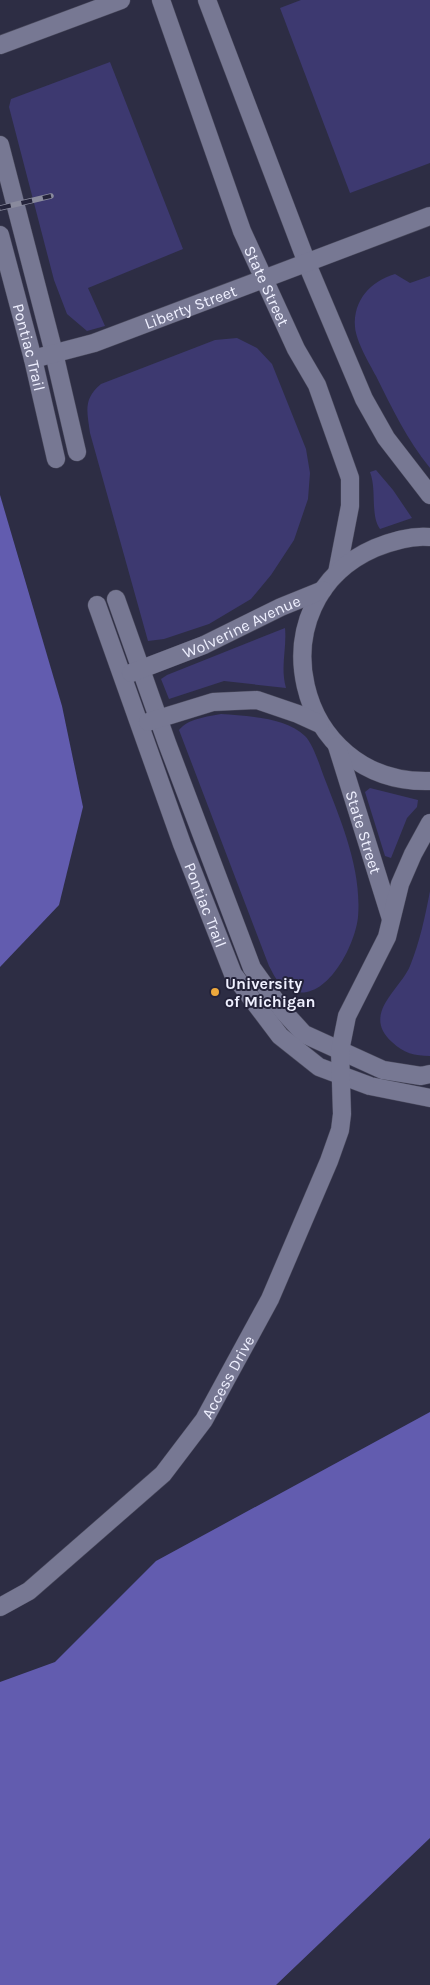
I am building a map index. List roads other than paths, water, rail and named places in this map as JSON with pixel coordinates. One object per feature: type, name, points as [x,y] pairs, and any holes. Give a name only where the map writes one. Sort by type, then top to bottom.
[{"type":"lane","points":[[0,45],[121,0]]},
{"type":"lane","name":"State Street","points":[[161,0],[242,231],[296,349],[316,385],[350,478],[350,506],[337,573]]},
{"type":"lane","points":[[207,0],[307,262],[364,399],[386,438],[430,494]]},
{"type":"lane","points":[[0,145],[54,354],[77,452]]},
{"type":"lane","name":"Liberty Street","points":[[33,359],[94,343],[430,216]]},
{"type":"lane","name":"Pontiac Trail","points":[[0,235],[33,359],[56,459]]},
{"type":"lane","points":[[430,537],[422,536],[391,541],[362,554],[337,573],[323,590],[310,615],[303,643],[302,671],[308,698],[320,724],[337,746],[359,763],[385,775],[412,782],[430,781]]},
{"type":"lane","name":"Wolverine Avenue","points":[[122,676],[204,645],[281,607],[323,590]]},
{"type":"lane","points":[[116,599],[158,718],[252,968],[283,1011],[304,1034],[383,1070],[420,1076],[430,1074]]},
{"type":"lane","name":"Pontiac Trail","points":[[97,605],[182,844],[233,974],[280,1036],[319,1067],[370,1086],[430,1098]]},
{"type":"lane","points":[[140,725],[213,702],[257,700],[298,714],[320,724]]},
{"type":"lane","name":"State Street","points":[[337,746],[391,919]]},
{"type":"lane","name":"State Street","points":[[341,1076],[340,1050],[347,1016],[387,937],[400,884],[413,854],[430,823]]},
{"type":"lane","name":"Access Drive","points":[[0,1608],[29,1591],[163,1474],[204,1420],[270,1298],[330,1161],[340,1130],[342,1114],[341,1076]]},
{"type":"railway","points":[[0,208],[51,196]]},
{"type":"place","name":"University of Michigan","points":[[215,992]]}]
